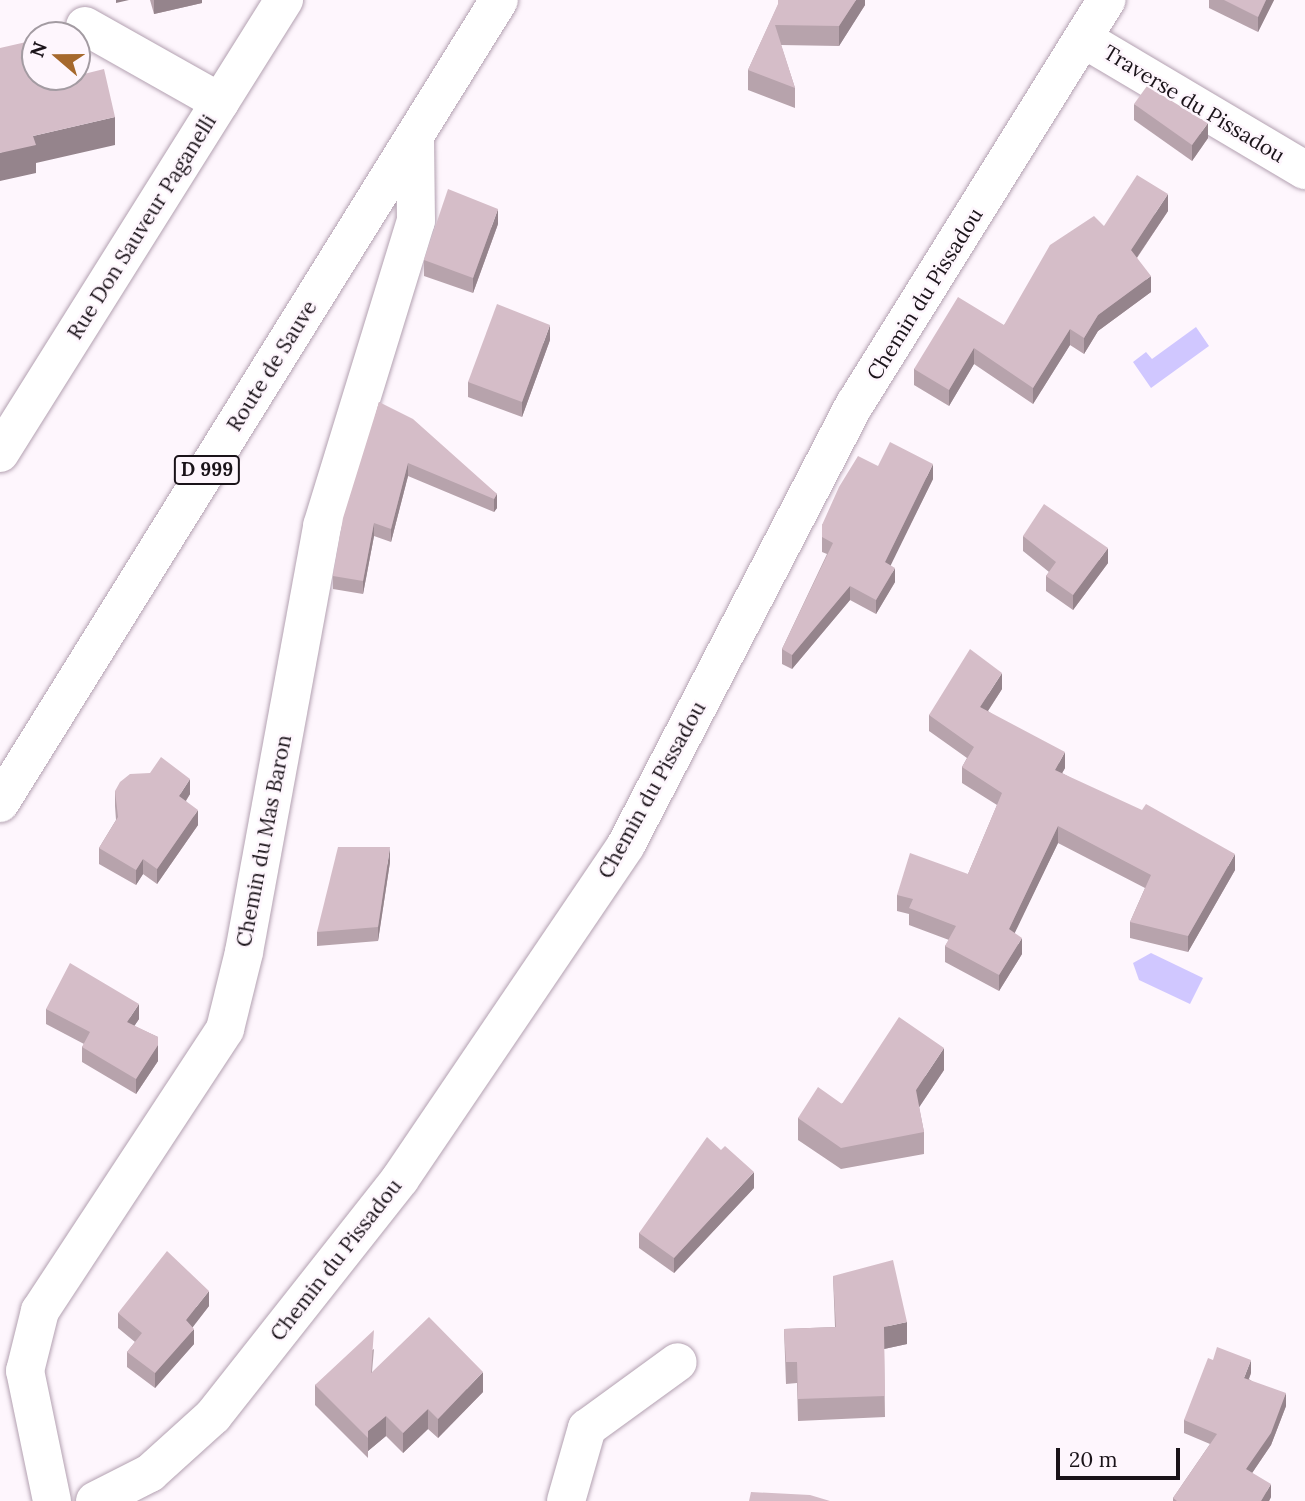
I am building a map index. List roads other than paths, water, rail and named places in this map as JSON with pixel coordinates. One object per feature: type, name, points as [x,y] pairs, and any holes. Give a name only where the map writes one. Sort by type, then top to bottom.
[{"type":"street","name":"Rue Don Sauveur Paganelli","points":[[0,453],[284,0]]},
{"type":"street","name":"Route de Sauve","points":[[0,803],[499,0]]},
{"type":"street","name":"Chemin du Pissadou","points":[[95,1501],[150,1473],[213,1416],[400,1179],[626,845],[855,404],[1106,0]]},
{"type":"street","points":[[82,20],[220,102]]},
{"type":"street","name":"Traverse du Pissadou","points":[[1084,39],[1305,170]]},
{"type":"street","name":"Chemin du Mas Baron","points":[[52,1501],[25,1371],[40,1311],[225,1029],[244,952],[323,526],[416,221],[415,138]]},
{"type":"street","points":[[566,1501],[587,1428],[678,1362]]}]
